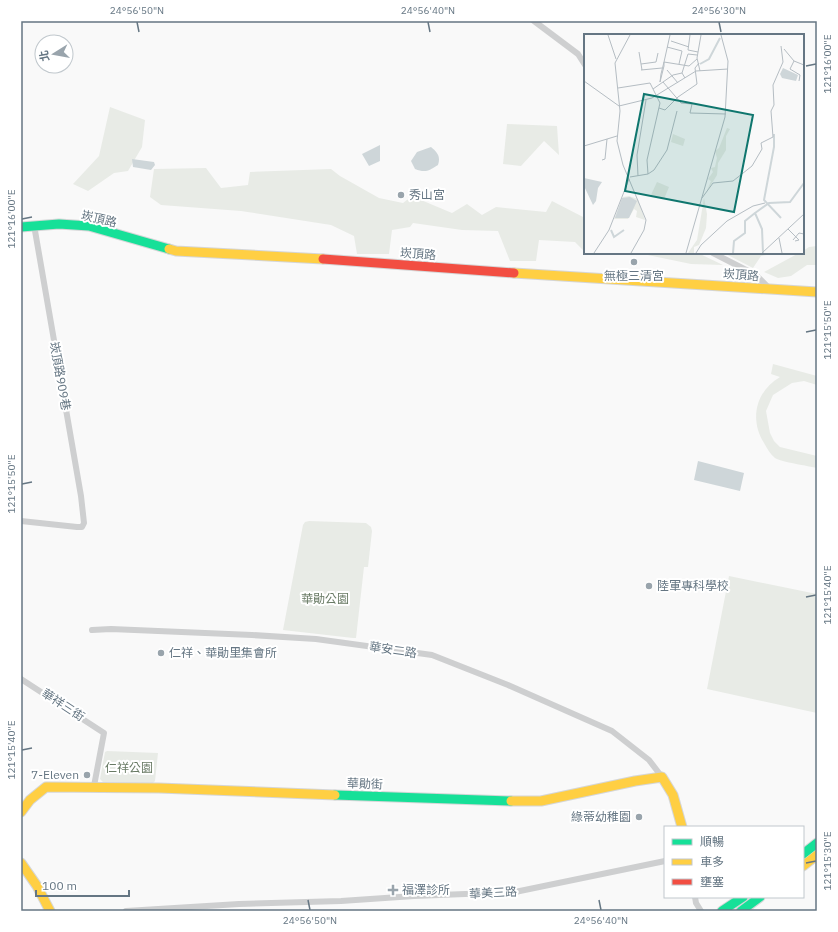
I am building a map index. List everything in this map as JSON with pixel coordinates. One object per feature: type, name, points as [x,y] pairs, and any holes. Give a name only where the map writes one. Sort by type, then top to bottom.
[{"type":"street","points":[[534,21],[578,54],[584,63]]},
{"type":"street","name":"崁頂路","points":[[21,227],[59,224],[89,226],[176,251],[386,263],[554,276],[817,292]]},
{"type":"street","name":"崁頂路909巷","points":[[21,521],[77,527],[82,527],[84,523],[82,496],[34,225]]},
{"type":"street","points":[[715,254],[756,275],[770,289]]},
{"type":"street","name":"華安二路","points":[[92,630],[111,629],[308,639],[432,655],[508,685],[612,731],[649,760],[662,777]]},
{"type":"street","name":"華祥三街","points":[[21,678],[104,733],[94,786]]},
{"type":"street","points":[[662,777],[673,795],[682,826]]},
{"type":"street","name":"華勛街","points":[[21,812],[30,800],[46,786],[94,786],[482,801],[542,801],[662,777]]},
{"type":"street","points":[[804,853],[817,843]]},
{"type":"street","points":[[804,865],[817,856]]},
{"type":"street","name":"華美三路","points":[[126,911],[239,904],[341,901],[414,896],[515,892],[664,860]]},
{"type":"street","points":[[21,862],[37,886],[50,911]]},
{"type":"street","points":[[695,898],[696,903],[701,911]]},
{"type":"street","points":[[722,911],[741,898]]},
{"type":"street","points":[[741,911],[759,898]]},
{"type":"green space","points":[[110,107],[145,120],[142,147],[128,171],[114,173],[88,191],[73,184],[99,156]]},
{"type":"green space","points":[[507,124],[557,126],[559,155],[544,141],[521,166],[503,164]]},
{"type":"green space","points":[[206,168],[221,188],[248,185],[250,172],[331,169],[340,176],[379,198],[403,203],[418,191],[421,200],[452,213],[467,204],[482,215],[496,207],[546,212],[552,201],[584,217],[584,251],[575,242],[539,240],[536,261],[510,261],[498,231],[462,230],[413,223],[410,227],[392,230],[389,254],[357,254],[354,236],[331,225],[241,211],[161,205],[150,197],[154,169]]},
{"type":"green space","points":[[817,246],[817,265],[807,265],[791,276],[778,278],[764,272],[797,254],[804,254],[804,250],[809,247]]},
{"type":"green space","points":[[643,254],[700,254],[723,265],[691,264]]},
{"type":"green space","points":[[726,254],[772,254],[761,256],[753,268]]},
{"type":"green space","points":[[773,364],[817,376],[817,385],[804,381],[792,383],[773,395],[766,411],[770,433],[774,441],[780,447],[817,456],[817,468],[775,458],[759,434],[756,415],[757,406],[765,390],[780,377],[771,374]]},
{"type":"green space","name":"華勛公園","points":[[305,522],[366,523],[371,527],[372,531],[368,567],[364,567],[356,638],[283,630],[303,525]]},
{"type":"green space","points":[[729,576],[817,594],[817,713],[707,689]]},
{"type":"green space","name":"仁祥公園","points":[[105,752],[158,753],[155,781],[152,784],[103,782],[100,779]]},
{"type":"shaded area","points":[[380,145],[380,161],[369,166],[362,154]]},
{"type":"shaded area","points":[[431,147],[438,154],[438,165],[427,171],[415,169],[411,161],[417,152]]},
{"type":"shaded area","points":[[132,159],[154,162],[155,165],[151,170],[133,167]]},
{"type":"shaded area","points":[[698,461],[744,473],[740,491],[694,480]]},
{"type":"traffic: fast","points":[[21,227],[59,224],[89,226],[169,249]]},
{"type":"traffic: fast","points":[[335,795],[511,801]]},
{"type":"traffic: fast","points":[[804,853],[817,843]]},
{"type":"traffic: fast","points":[[722,911],[742,898]]},
{"type":"traffic: fast","points":[[741,911],[759,898]]},
{"type":"traffic: slow","points":[[169,249],[176,251],[323,259]]},
{"type":"traffic: slow","points":[[514,273],[817,292]]},
{"type":"traffic: slow","points":[[511,801],[541,801],[635,781],[662,777],[673,795],[682,826]]},
{"type":"traffic: slow","points":[[21,812],[30,800],[46,787],[159,788],[335,795]]},
{"type":"traffic: slow","points":[[804,865],[817,855]]},
{"type":"traffic: slow","points":[[21,863],[37,886],[50,911]]},
{"type":"traffic: jam","points":[[323,259],[514,273]]},
{"type":"place","name":"秀山宮","points":[[401,195]]},
{"type":"place","name":"無極三清宮","points":[[634,262]]},
{"type":"place","name":"陸軍專科學校","points":[[649,586]]},
{"type":"place","name":"仁祥、華勛里集會所","points":[[161,653]]},
{"type":"place","name":"7-Eleven","points":[[87,775]]},
{"type":"place","name":"綠蒂幼稚園","points":[[639,817]]},
{"type":"place","name":"福澤診所","points":[[393,890]]}]
